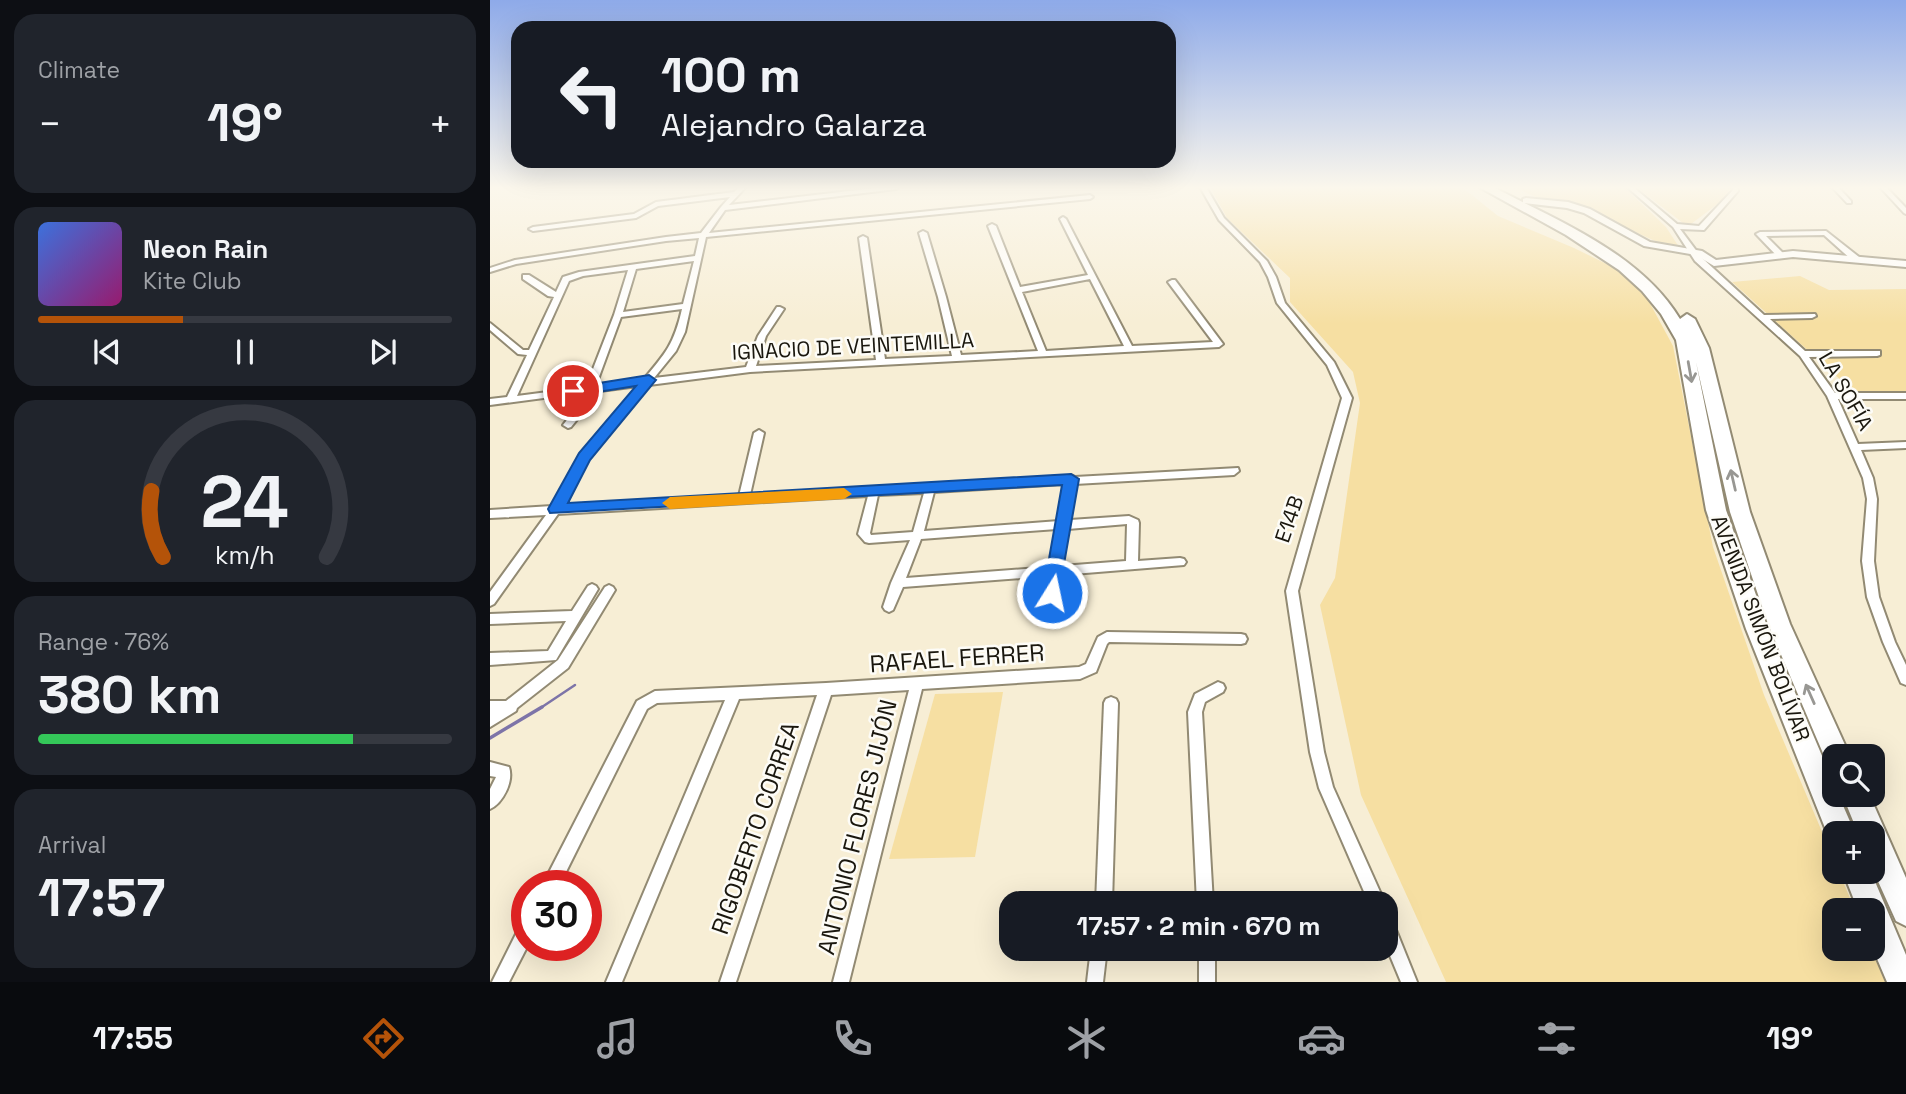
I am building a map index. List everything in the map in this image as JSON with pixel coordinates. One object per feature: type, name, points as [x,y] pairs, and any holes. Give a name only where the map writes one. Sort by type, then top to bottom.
[{"type":"highway","name":"AVENIDA SIMÓN BOLÍVAR","points":[[1570,233],[1591,244],[1653,291],[1677,325],[1684,340],[1716,510],[1757,629],[1836,821]]},
{"type":"highway","name":"AVENIDA SIMÓN BOLÍVAR","points":[[1583,233],[1648,274],[1668,292],[1694,330],[1701,348],[1740,512],[1779,624],[1833,744]]},
{"type":"highway","points":[[1885,863],[1906,911]]},
{"type":"highway","points":[[1862,884],[1902,982]]},
{"type":"street","points":[[490,601],[556,509],[584,457],[672,351],[681,332],[706,233]]},
{"type":"street","points":[[490,270],[515,262],[735,233]]},
{"type":"street","points":[[923,233],[943,297],[957,357]]},
{"type":"street","points":[[995,233],[1043,353]]},
{"type":"street","points":[[1070,233],[1129,348]]},
{"type":"street","name":"E14B","points":[[1235,233],[1263,261],[1281,303],[1331,363],[1347,398],[1292,591],[1317,752],[1326,788],[1372,891]]},
{"type":"street","points":[[1628,233],[1647,244],[1692,252],[1718,263],[1780,254],[1906,264]]},
{"type":"street","name":"LA SOFÍA","points":[[1679,233],[1692,252],[1804,354],[1832,396],[1868,478],[1872,499],[1868,561],[1874,597],[1889,642],[1906,679]]},
{"type":"street","points":[[1780,254],[1760,234],[1826,233],[1856,259]]},
{"type":"street","points":[[863,238],[881,361]]},
{"type":"street","points":[[511,399],[569,277],[699,258]]},
{"type":"street","points":[[568,425],[594,388],[633,267]]},
{"type":"street","points":[[1018,290],[1092,276]]},
{"type":"street","points":[[526,277],[551,294],[559,296]]},
{"type":"street","name":"IGNACIO DE VEINTEMILLA","points":[[490,402],[750,369],[1219,344],[1172,282]]},
{"type":"street","points":[[618,315],[688,306]]},
{"type":"street","points":[[750,369],[762,336],[780,309]]},
{"type":"street","points":[[1763,317],[1812,316]]},
{"type":"street","points":[[492,330],[521,352],[531,353]]},
{"type":"street","points":[[1804,354],[1877,353]]},
{"type":"street","points":[[1832,396],[1906,396]]},
{"type":"street","points":[[744,499],[759,433]]},
{"type":"street","points":[[1856,447],[1906,445]]},
{"type":"street","points":[[490,514],[1234,471]]},
{"type":"street","points":[[1052,593],[1071,479]]},
{"type":"street","points":[[889,607],[917,536],[930,489]]},
{"type":"street","points":[[874,492],[865,537],[917,536],[1133,520],[1132,565]]},
{"type":"street","points":[[897,583],[1181,562]]},
{"type":"street","points":[[490,659],[550,657],[592,590]]},
{"type":"street","points":[[490,721],[512,707],[563,664],[609,590]]},
{"type":"street","points":[[490,619],[577,616]]},
{"type":"street","name":"RAFAEL FERRER","points":[[558,870],[642,705],[655,697],[827,690],[1084,672],[1091,668],[1102,641],[1107,637],[1241,639]]},
{"type":"street","name":"ANTONIO FLORES JIJÓN","points":[[841,982],[917,683]]},
{"type":"street","points":[[1204,891],[1195,712],[1200,698],[1218,688]]},
{"type":"street","name":"RIGOBERTO CORREA","points":[[727,982],[827,690]]},
{"type":"street","points":[[614,982],[734,694]]},
{"type":"street","points":[[1104,891],[1111,703]]},
{"type":"street","points":[[490,706],[512,707]]},
{"type":"street","points":[[490,769],[504,772],[503,781],[490,802]]},
{"type":"street","points":[[1398,955],[1409,982]]},
{"type":"street","points":[[500,982],[511,961]]},
{"type":"street","points":[[1095,982],[1097,961]]},
{"type":"street","points":[[1206,982],[1207,961]]},
{"type":"shaded area","points":[[1243,233],[1538,233],[1625,273],[1646,296],[1673,346],[1713,547],[1764,695],[1822,832],[1822,884],[1844,884],[1850,898],[1822,898],[1822,961],[1876,961],[1885,982],[1446,982],[1361,795],[1320,605],[1335,578],[1360,403],[1353,372],[1290,302],[1290,278]]},
{"type":"shaded area","points":[[1638,233],[1670,233],[1681,250],[1667,246]]},
{"type":"shaded area","points":[[1800,276],[1829,290],[1906,289],[1906,391],[1854,392],[1732,282]]},
{"type":"shaded area","points":[[1003,692],[975,857],[889,859],[935,694]]},
{"type":"waterway","points":[[542,707],[575,685]]},
{"type":"waterway","points":[[490,738],[542,707]]},
{"type":"slow traffic","points":[[670,503],[844,494]]},
{"type":"route","points":[[573,391],[649,380],[584,457],[556,509],[1071,479],[1052,593]]}]
